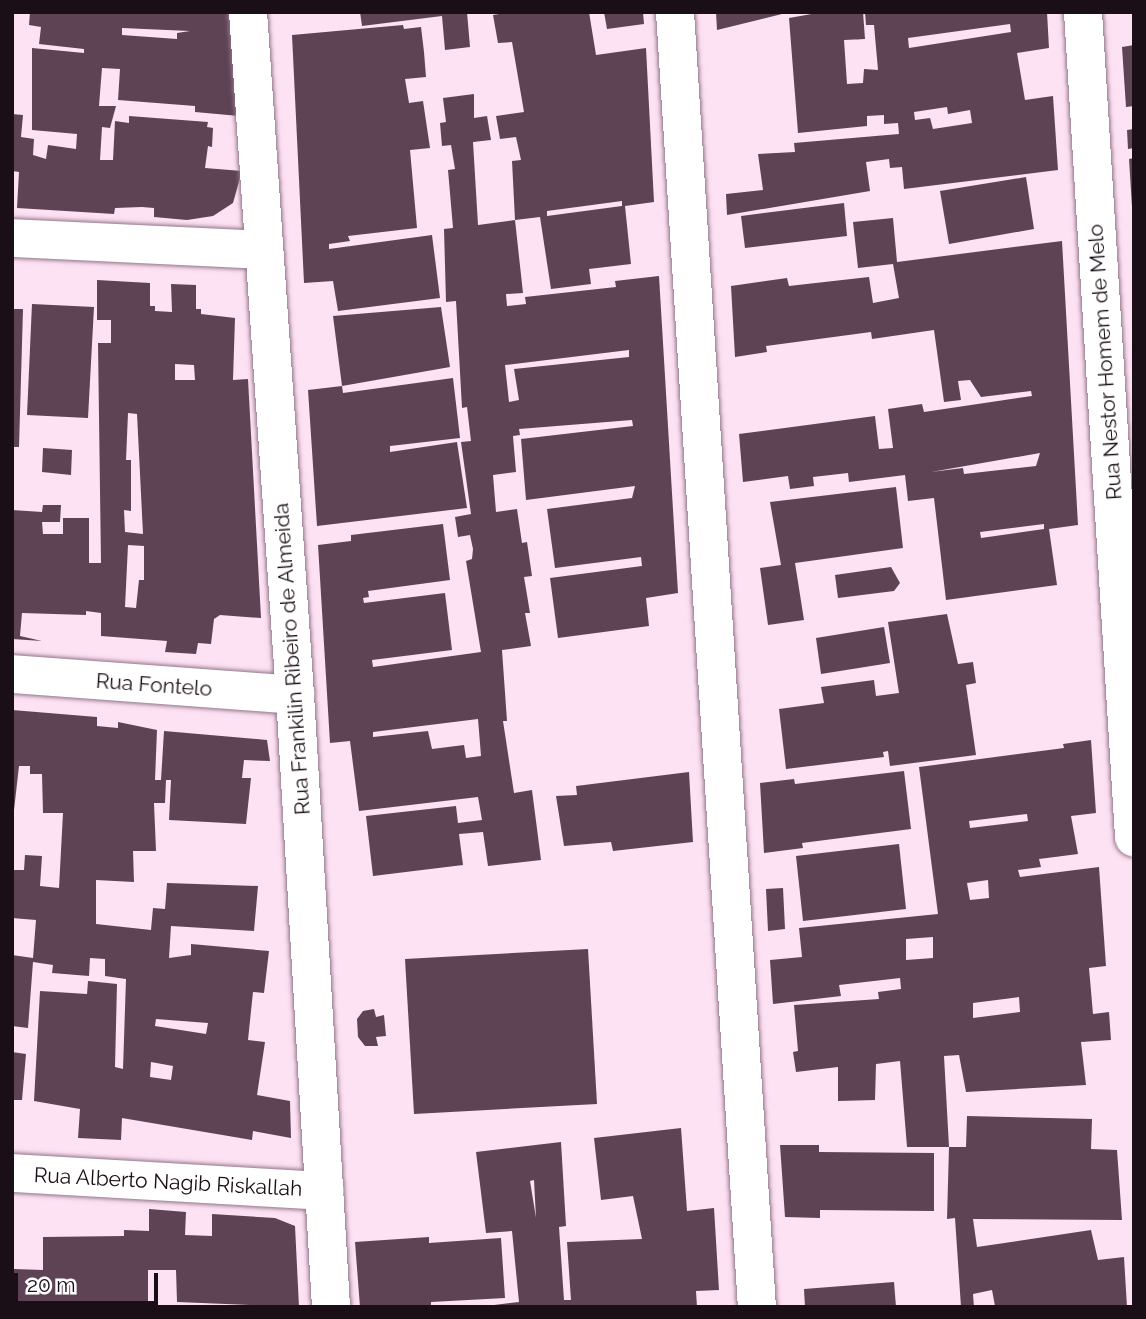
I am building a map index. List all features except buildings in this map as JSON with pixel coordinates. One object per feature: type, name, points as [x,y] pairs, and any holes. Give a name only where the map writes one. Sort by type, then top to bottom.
[{"type":"street","name":"Rua Frankilin Ribeiro de Almeida","points":[[248,12],[262,250],[295,695],[331,1307]]},
{"type":"street","points":[[675,12],[757,1307]]},
{"type":"street","name":"Rua Nestor Homem de Melo","points":[[1083,12],[1134,837]]},
{"type":"street","points":[[12,238],[262,250]]},
{"type":"street","name":"Rua Fontelo","points":[[12,674],[295,695]]},
{"type":"street","name":"Rua Alberto Nagib Riskallah","points":[[12,1172],[324,1191]]}]
